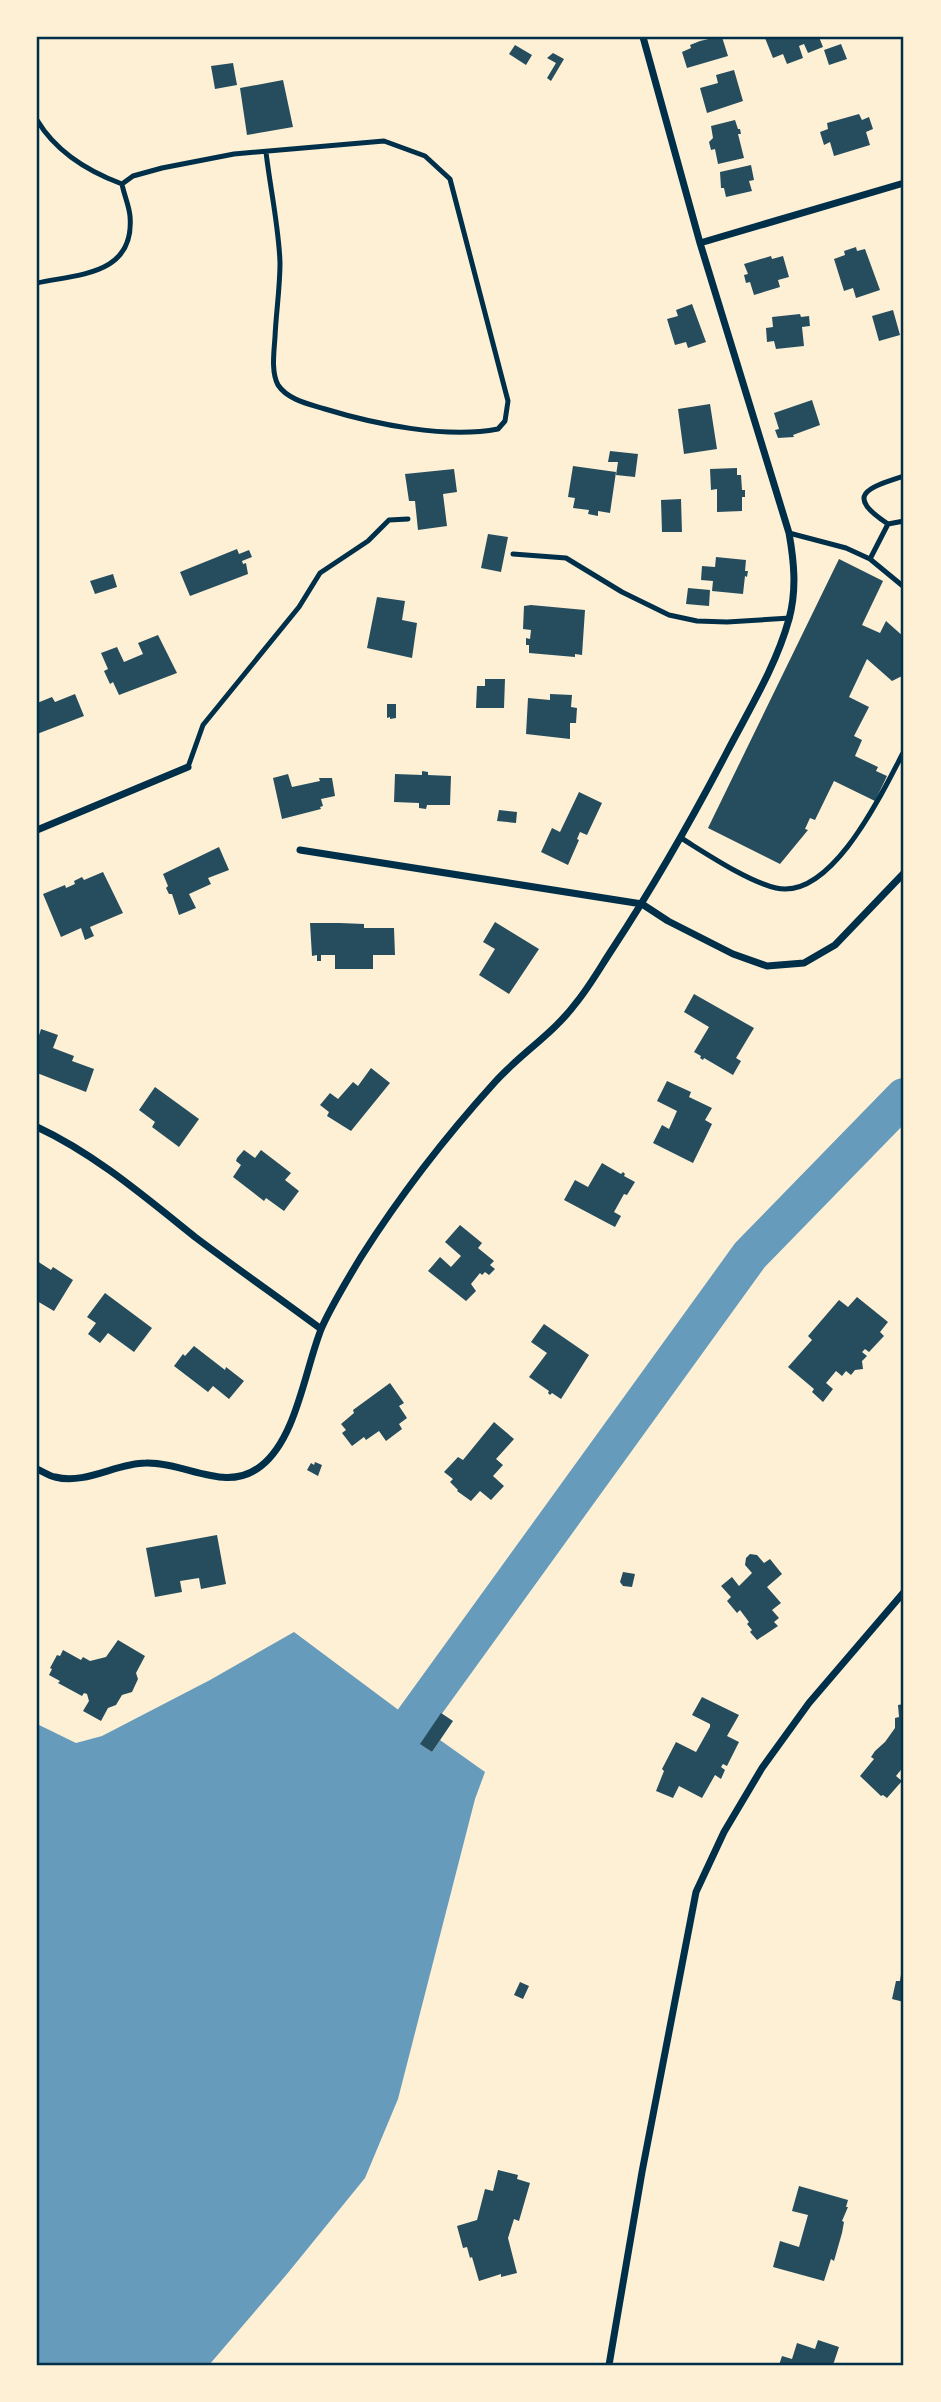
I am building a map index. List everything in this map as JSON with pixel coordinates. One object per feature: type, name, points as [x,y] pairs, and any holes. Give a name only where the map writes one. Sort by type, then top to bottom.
[{"type":"street","points":[[37,1469],[55,1477],[81,1478],[144,1462],[173,1465],[212,1477],[238,1479],[258,1469],[270,1459],[282,1441],[321,1329],[343,1285],[414,1181],[495,1082],[556,1027],[577,1003],[642,904],[681,838],[773,665],[790,618],[794,596],[795,565],[789,533],[700,243],[643,37]]},
{"type":"street","points":[[700,243],[904,183]]},
{"type":"street","points":[[37,830],[188,767]]},
{"type":"street","points":[[300,850],[642,904],[733,954],[767,966],[804,963],[835,944],[904,873]]},
{"type":"street","points":[[37,1127],[65,1140],[115,1174],[321,1329]]},
{"type":"street","points":[[610,2365],[642,2172],[696,1892],[724,1832],[762,1768],[809,1703],[904,1592]]},
{"type":"lane","points":[[37,120],[52,141],[68,156],[83,167],[122,184]]},
{"type":"lane","points":[[122,184],[133,176],[162,167],[234,154],[384,141],[425,156],[450,179],[508,401],[505,421],[498,429],[440,431],[360,420],[300,401],[278,384],[273,355],[280,262],[266,152]]},
{"type":"lane","points":[[37,282],[101,270],[121,254],[130,227],[130,214],[122,184]]},
{"type":"lane","points":[[904,476],[878,484],[864,495],[863,502],[867,509],[888,524],[904,521]]},
{"type":"lane","points":[[188,767],[203,725],[299,607],[320,573],[368,541],[389,520],[408,519]]},
{"type":"lane","points":[[870,559],[888,524]]},
{"type":"lane","points":[[789,533],[846,548],[870,559],[904,587]]},
{"type":"lane","points":[[513,554],[566,558],[622,592],[669,615],[727,622],[790,618]]},
{"type":"lane","points":[[896,580],[904,575]]},
{"type":"lane","points":[[681,838],[759,882],[777,888],[792,889],[806,885],[831,866],[869,817],[904,751]]},
{"type":"water","points":[[294,1632],[428,1732],[421,1744],[432,1752],[440,1740],[485,1772],[475,1799],[398,2099],[365,2178],[209,2365],[37,2365],[37,1724],[76,1743],[102,1736],[210,1680]]},
{"type":"building","points":[[722,37],[728,56],[687,68],[682,52],[691,48],[690,45]]},
{"type":"building","points":[[819,37],[823,47],[808,53],[804,44],[799,46],[803,58],[787,64],[783,54],[773,58],[765,38]]},
{"type":"building","points":[[841,44],[847,59],[829,65],[824,50]]},
{"type":"building","points":[[515,45],[532,55],[526,65],[509,54]]},
{"type":"building","points":[[553,53],[564,59],[551,81],[547,78],[556,63],[547,58]]},
{"type":"building","points":[[233,63],[237,85],[215,89],[211,66]]},
{"type":"building","points":[[734,70],[743,101],[707,113],[700,88],[718,83],[716,75]]},
{"type":"building","points":[[283,80],[293,127],[247,135],[240,88]]},
{"type":"building","points":[[859,114],[862,120],[869,117],[873,129],[866,132],[870,145],[834,156],[830,142],[824,145],[820,132],[828,129],[827,123]]},
{"type":"building","points":[[735,120],[740,129],[741,134],[738,134],[744,158],[718,164],[715,149],[711,150],[709,142],[713,138],[711,126]]},
{"type":"building","points":[[751,165],[754,180],[749,181],[752,191],[726,197],[724,188],[721,188],[720,172]]},
{"type":"building","points":[[856,247],[857,251],[865,249],[880,290],[856,298],[853,288],[844,291],[834,259],[845,255],[844,251]]},
{"type":"building","points":[[771,256],[772,259],[783,256],[789,277],[778,280],[780,287],[754,295],[750,282],[746,283],[744,275],[748,274],[744,264]]},
{"type":"building","points":[[692,304],[706,342],[688,348],[686,342],[675,345],[667,319],[678,316],[676,310]]},
{"type":"building","points":[[893,310],[900,335],[879,341],[872,316]]},
{"type":"building","points":[[800,314],[801,317],[809,316],[810,326],[802,327],[804,346],[776,349],[774,341],[767,342],[766,328],[773,327],[772,317]]},
{"type":"building","points":[[812,400],[820,425],[793,435],[794,437],[778,438],[775,430],[779,429],[774,413]]},
{"type":"building","points":[[710,404],[717,449],[684,454],[678,409]]},
{"type":"building","points":[[610,451],[638,454],[635,477],[616,475],[618,462],[608,462]]},
{"type":"building","points":[[573,466],[616,472],[610,513],[598,511],[598,516],[588,514],[589,510],[573,508],[575,498],[568,497]]},
{"type":"building","points":[[737,468],[737,475],[741,475],[742,490],[745,490],[742,511],[717,512],[717,489],[711,490],[710,469]]},
{"type":"building","points":[[454,469],[457,492],[443,494],[447,526],[418,530],[415,501],[409,501],[405,474]]},
{"type":"building","points":[[681,499],[682,532],[662,532],[661,500]]},
{"type":"building","points":[[488,534],[508,537],[501,572],[481,568]]},
{"type":"building","points":[[237,549],[239,554],[249,550],[252,557],[242,561],[243,564],[246,563],[248,574],[190,596],[180,572]]},
{"type":"building","points":[[716,557],[746,560],[745,571],[748,571],[743,594],[712,591],[713,581],[701,580],[702,566],[715,567]]},
{"type":"building","points":[[839,559],[883,581],[862,625],[880,633],[886,621],[904,637],[904,675],[892,681],[867,659],[849,697],[869,707],[854,736],[862,740],[855,756],[878,767],[876,771],[887,776],[875,801],[834,781],[815,820],[810,818],[805,829],[808,830],[780,864],[708,828]]},
{"type":"building","points":[[113,574],[117,587],[95,594],[90,581]]},
{"type":"building","points":[[688,588],[710,590],[709,606],[686,604]]},
{"type":"building","points":[[377,597],[405,601],[402,620],[417,623],[412,658],[367,648]]},
{"type":"building","points":[[524,606],[585,610],[582,655],[575,654],[575,657],[529,653],[526,638],[530,639],[531,630],[523,629]]},
{"type":"building","points":[[158,635],[177,673],[119,695],[104,671],[108,669],[101,653],[117,647],[124,662],[143,654],[138,643]]},
{"type":"building","points":[[485,679],[505,679],[504,708],[476,708],[477,686],[485,686]]},
{"type":"building","points":[[75,694],[84,716],[37,734],[37,703],[52,697],[55,702]]},
{"type":"building","points":[[550,694],[572,695],[571,707],[577,708],[576,723],[570,723],[570,739],[526,734],[528,698],[550,700]]},
{"type":"building","points":[[387,704],[396,704],[396,718],[387,718]]},
{"type":"building","points":[[422,771],[428,772],[428,775],[451,776],[450,805],[427,805],[426,809],[419,808],[419,803],[394,802],[395,774],[422,775]]},
{"type":"building","points":[[288,774],[292,787],[320,781],[319,778],[332,778],[335,796],[321,799],[321,809],[282,819],[273,778]]},
{"type":"building","points":[[579,792],[602,803],[587,835],[580,832],[568,865],[541,852],[552,828],[560,832]]},
{"type":"building","points":[[499,810],[517,812],[516,823],[497,821]]},
{"type":"building","points":[[219,847],[229,870],[208,878],[211,884],[189,894],[196,908],[179,915],[172,894],[169,894],[166,888],[168,886],[163,874]]},
{"type":"building","points":[[103,872],[123,913],[90,927],[94,936],[85,940],[81,928],[61,937],[43,894],[65,885],[66,888],[82,877],[84,880]]},
{"type":"building","points":[[495,922],[539,949],[509,994],[479,975],[495,949],[483,942]]},
{"type":"building","points":[[310,923],[364,924],[364,928],[394,928],[395,955],[373,955],[373,969],[335,969],[335,955],[321,955],[321,961],[317,961],[317,955],[312,956]]},
{"type":"building","points":[[694,994],[754,1028],[736,1058],[741,1061],[733,1075],[704,1058],[703,1060],[694,1052],[709,1027],[684,1012]]},
{"type":"building","points":[[41,1029],[58,1035],[53,1048],[74,1056],[72,1061],[94,1069],[86,1092],[37,1073],[37,1042]]},
{"type":"building","points":[[371,1068],[390,1083],[351,1131],[327,1116],[329,1112],[320,1105],[330,1093],[338,1099],[353,1082],[358,1086]]},
{"type":"building","points":[[667,1081],[691,1092],[689,1097],[712,1108],[705,1120],[712,1124],[693,1163],[653,1143],[662,1125],[669,1129],[677,1111],[657,1101]]},
{"type":"building","points":[[155,1087],[199,1119],[179,1147],[152,1127],[155,1122],[139,1110]]},
{"type":"building","points":[[244,1150],[255,1158],[261,1150],[291,1173],[285,1180],[299,1191],[284,1211],[266,1198],[264,1201],[233,1177],[241,1165],[236,1161],[237,1158]]},
{"type":"building","points":[[602,1163],[621,1174],[623,1172],[624,1176],[635,1182],[627,1195],[624,1194],[614,1212],[621,1216],[615,1227],[564,1200],[575,1180],[588,1187]]},
{"type":"building","points":[[460,1225],[482,1243],[478,1248],[494,1261],[490,1265],[495,1269],[489,1275],[480,1273],[471,1284],[476,1291],[466,1301],[428,1271],[440,1257],[451,1267],[461,1256],[445,1242]]},
{"type":"building","points":[[37,1261],[51,1270],[53,1267],[73,1280],[54,1311],[37,1301]]},
{"type":"building","points":[[105,1293],[152,1328],[134,1352],[108,1333],[100,1343],[88,1334],[96,1323],[87,1317]]},
{"type":"building","points":[[857,1297],[888,1322],[880,1332],[884,1336],[869,1352],[865,1349],[862,1352],[867,1356],[862,1361],[863,1369],[855,1370],[851,1375],[846,1371],[842,1376],[836,1371],[826,1383],[833,1389],[823,1402],[812,1392],[814,1389],[788,1367],[812,1340],[808,1336],[839,1300],[848,1307]]},
{"type":"building","points":[[544,1324],[589,1355],[561,1399],[552,1393],[550,1395],[549,1391],[529,1377],[547,1353],[531,1342]]},
{"type":"building","points":[[194,1346],[244,1381],[229,1399],[213,1386],[208,1392],[174,1366],[183,1354],[185,1356]]},
{"type":"building","points":[[390,1383],[404,1403],[399,1406],[407,1418],[399,1424],[402,1429],[386,1441],[379,1431],[352,1446],[342,1433],[346,1430],[341,1424],[354,1413],[353,1410]]},
{"type":"building","points":[[494,1422],[514,1439],[496,1459],[503,1465],[493,1476],[504,1486],[491,1500],[480,1491],[471,1501],[457,1491],[450,1482],[453,1479],[444,1472],[458,1457],[463,1460]]},
{"type":"building","points":[[315,1462],[322,1465],[318,1476],[307,1470],[311,1463],[314,1465]]},
{"type":"building","points":[[217,1535],[226,1584],[201,1589],[199,1578],[180,1581],[182,1592],[155,1597],[146,1548]]},
{"type":"building","points":[[750,1554],[757,1555],[764,1563],[770,1559],[782,1574],[767,1587],[781,1603],[772,1610],[779,1618],[774,1622],[778,1626],[757,1640],[750,1632],[752,1630],[747,1624],[749,1622],[740,1610],[737,1613],[727,1601],[731,1597],[721,1586],[732,1577],[739,1586],[752,1573],[745,1565]]},
{"type":"building","points":[[623,1572],[635,1574],[632,1587],[623,1586],[620,1582]]},
{"type":"building","points":[[118,1640],[145,1656],[136,1673],[138,1679],[132,1692],[122,1695],[116,1705],[108,1708],[101,1721],[83,1711],[89,1701],[87,1694],[82,1696],[58,1683],[60,1681],[49,1675],[52,1669],[50,1668],[63,1650],[81,1660],[83,1657],[90,1661],[106,1657]]},
{"type":"building","points":[[702,1697],[739,1715],[727,1736],[739,1742],[727,1766],[723,1764],[721,1767],[725,1770],[721,1779],[715,1775],[702,1798],[679,1786],[673,1798],[656,1791],[664,1771],[662,1769],[676,1742],[696,1752],[710,1727],[710,1724],[692,1715]]},
{"type":"building","points":[[904,1704],[904,1766],[896,1776],[902,1781],[887,1798],[881,1796],[860,1776],[874,1759],[871,1757],[875,1751],[895,1728],[895,1718],[899,1717],[898,1705]]},
{"type":"building","points":[[441,1713],[453,1721],[432,1752],[420,1744]]},
{"type":"building","points":[[903,1961],[904,2002],[892,1999],[896,1981],[900,1981]]},
{"type":"building","points":[[520,1982],[529,1986],[523,1999],[514,1995]]},
{"type":"building","points":[[498,2170],[518,2175],[517,2179],[530,2183],[519,2221],[514,2219],[508,2238],[517,2273],[501,2277],[501,2274],[479,2281],[472,2257],[470,2258],[467,2247],[463,2248],[457,2226],[477,2220],[485,2189],[493,2191]]},
{"type":"building","points":[[799,2186],[848,2200],[834,2261],[831,2259],[824,2281],[773,2267],[780,2241],[799,2247],[808,2215],[792,2211]]},
{"type":"building","points":[[818,2340],[839,2347],[833,2365],[779,2365],[782,2356],[792,2359],[797,2343],[815,2349]]},
{"type":"waterway","points":[[382,1764],[750,1255],[904,1097]]}]
